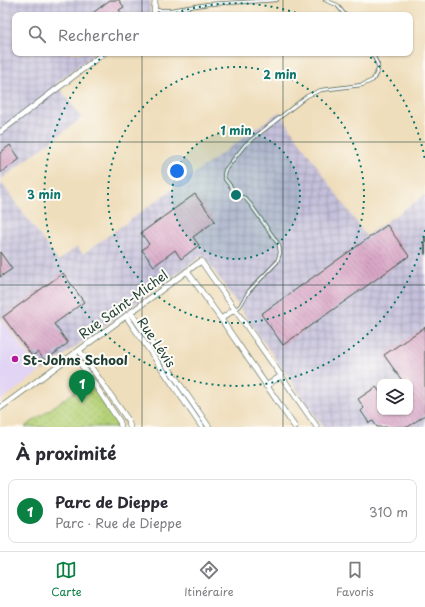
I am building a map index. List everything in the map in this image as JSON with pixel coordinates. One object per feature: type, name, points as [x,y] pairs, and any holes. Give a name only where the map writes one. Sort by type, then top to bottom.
[{"type":"street","points":[[155,0],[155,12]]},
{"type":"street","points":[[0,132],[100,56]]},
{"type":"street","name":"Rue Saint-Michel","points":[[0,408],[201,261],[235,309]]},
{"type":"street","points":[[187,271],[222,319],[295,427]]},
{"type":"street","points":[[222,319],[235,309],[317,427]]},
{"type":"street","name":"Rue Lévis","points":[[128,314],[173,379],[210,427]]},
{"type":"street","points":[[79,350],[128,420],[130,427]]},
{"type":"street","points":[[74,354],[123,427]]},
{"type":"street","points":[[266,386],[282,375]]},
{"type":"street","name":"Rue Lévis","points":[[173,379],[202,427]]},
{"type":"lane","points":[[160,12],[208,4],[277,0]]},
{"type":"lane","points":[[325,0],[337,5],[343,12]]},
{"type":"lane","points":[[235,309],[240,306],[249,291],[277,262],[280,253],[279,245],[251,205],[245,198],[238,196],[225,179],[225,170],[245,145],[307,96],[321,90],[362,85],[373,80],[378,70],[378,65],[374,56]]},
{"type":"shaded area","points":[[0,0],[150,0],[150,12],[12,12],[12,56],[92,56],[56,83],[82,118],[0,180]]},
{"type":"shaded area","points":[[279,112],[366,236],[425,195],[425,427],[323,427],[203,255],[42,371],[3,318],[0,319],[0,181],[58,261],[77,247],[83,254]]},
{"type":"shaded area","name":"St-Johns School","points":[[2,319],[40,372],[0,401],[0,320]]},
{"type":"green space","points":[[91,380],[119,427],[25,427]]},
{"type":"building","points":[[110,0],[119,0],[124,7],[119,10],[121,12],[94,12]]},
{"type":"building","points":[[10,145],[20,159],[0,173],[0,153]]},
{"type":"building","points":[[195,194],[215,221],[193,237],[199,245],[181,259],[175,250],[154,266],[142,250],[149,244],[141,233]]},
{"type":"building","points":[[387,225],[409,256],[283,345],[261,314]]},
{"type":"building","points":[[0,252],[12,269],[0,277]]},
{"type":"building","points":[[63,273],[84,302],[54,324],[68,343],[45,361],[38,352],[32,356],[3,317]]},
{"type":"building","points":[[425,327],[425,415],[408,427],[377,427],[373,421],[369,423],[361,411],[364,408],[358,399],[376,387],[377,415],[413,415],[413,379],[401,379],[384,355]]},
{"type":"railway","points":[[425,237],[425,254]]},
{"type":"place","name":"St-Johns School","points":[[15,359]]},
{"type":"place","name":"Parc de Dieppe","points":[[82,403]]}]
